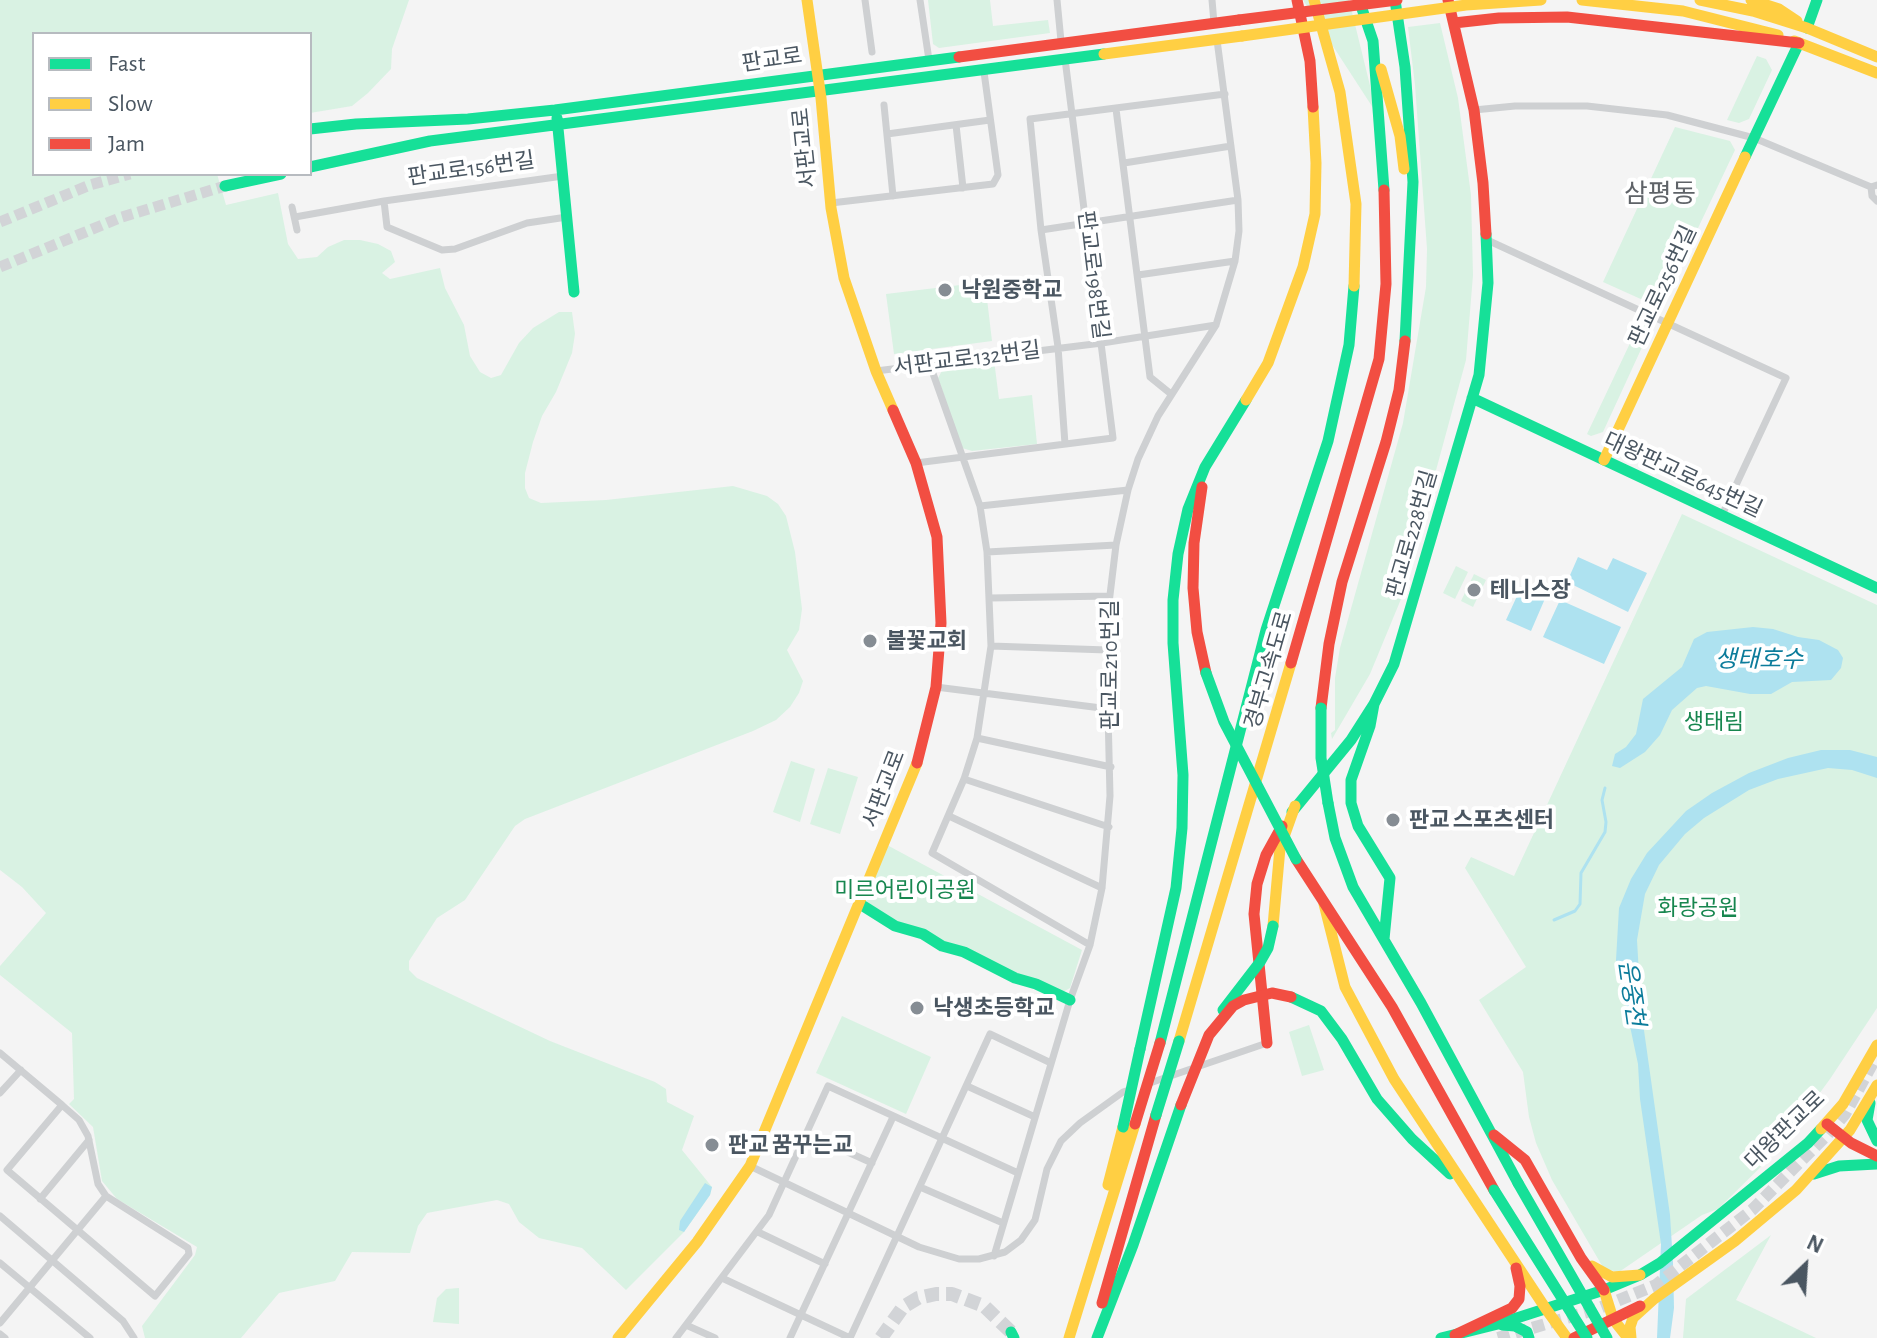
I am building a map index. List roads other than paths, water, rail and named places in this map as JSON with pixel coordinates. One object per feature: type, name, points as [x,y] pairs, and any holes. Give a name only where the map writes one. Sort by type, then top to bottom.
[{"type":"main road","name":"서판교로","points":[[618,1338],[697,1242],[750,1166],[912,775],[936,687],[941,623],[939,550],[930,505],[916,463],[876,371],[844,278],[831,203],[807,0]]},
{"type":"main road","points":[[1129,1126],[1140,1049],[1176,888],[1182,828],[1183,775],[1173,643],[1173,600],[1178,554],[1188,509],[1205,467],[1239,406],[1268,363],[1303,267],[1315,214],[1316,163],[1310,61],[1297,0]]},
{"type":"main road","name":"경부고속도로","points":[[1069,1337],[1129,1126],[1160,1043],[1266,630],[1328,441],[1349,345],[1356,261],[1356,204],[1340,92],[1314,0]]},
{"type":"main road","name":"경부고속도로","points":[[1095,1338],[1156,1115],[1254,793],[1379,359],[1386,284],[1386,233],[1373,41],[1359,0]]},
{"type":"main road","name":"판교로","points":[[312,129],[555,110],[1061,41],[1396,0]]},
{"type":"main road","points":[[1396,0],[1412,155],[1408,318],[1399,390],[1342,582],[1329,644],[1321,708],[1321,758],[1328,803],[1335,838],[1353,887],[1607,1338]]},
{"type":"main road","name":"판교로228번길","points":[[1267,1043],[1255,945],[1257,884],[1273,840],[1295,806],[1351,740],[1394,664],[1425,567],[1482,359],[1486,315],[1483,183],[1474,110],[1448,0]]},
{"type":"main road","name":"판교로","points":[[312,166],[430,141],[819,90],[984,72],[1466,5],[1541,0]]},
{"type":"main road","points":[[1582,0],[1683,11],[1749,26],[1877,73]]},
{"type":"main road","points":[[1700,0],[1753,11],[1807,28],[1877,57]]},
{"type":"main road","points":[[1751,0],[1779,9],[1807,28]]},
{"type":"main road","points":[[1807,28],[1817,0]]},
{"type":"main road","points":[[1454,23],[1499,18],[1567,17],[1799,43]]},
{"type":"main road","points":[[1373,41],[1400,136],[1410,257]]},
{"type":"main road","name":"판교로256번길","points":[[1604,460],[1799,43]]},
{"type":"main road","name":"판교로156번길","points":[[555,110],[574,292]]},
{"type":"main road","points":[[225,186],[272,176]]},
{"type":"main road","name":"대왕판교로645번길","points":[[1472,398],[1877,588]]},
{"type":"main road","points":[[1205,467],[1194,543],[1193,588],[1197,632],[1206,673],[1224,722],[1296,859],[1392,1007],[1494,1190],[1587,1338]]},
{"type":"main road","points":[[1374,704],[1370,726],[1351,780],[1351,803],[1358,826],[1390,878],[1384,939]]},
{"type":"main road","points":[[1095,1338],[1133,1245],[1181,1105],[1209,1035],[1237,989],[1268,948],[1280,848],[1295,806]]},
{"type":"main road","points":[[860,904],[895,926],[923,934],[942,946],[964,952],[1015,978],[1070,1000]]},
{"type":"main road","points":[[1324,904],[1345,987],[1394,1079],[1567,1338]]},
{"type":"main road","points":[[1209,1035],[1233,1006],[1272,993],[1291,997],[1321,1011],[1342,1039],[1377,1099],[1412,1139],[1472,1194]]},
{"type":"main road","name":"대왕판교로","points":[[1640,1275],[1660,1263],[1791,1158],[1827,1124],[1853,1088],[1877,1045]]},
{"type":"main road","points":[[1875,1088],[1867,1120],[1877,1141]]},
{"type":"main road","name":"대왕판교로","points":[[1641,1308],[1705,1264],[1784,1200],[1843,1138],[1875,1088]]},
{"type":"main road","points":[[1827,1124],[1843,1138],[1877,1156]]},
{"type":"main road","points":[[1488,1131],[1525,1160],[1581,1258],[1604,1290],[1613,1319],[1630,1338]]},
{"type":"main road","points":[[1808,1177],[1839,1166],[1877,1164]]},
{"type":"main road","points":[[1455,1335],[1512,1308],[1519,1299],[1518,1274],[1506,1246]]},
{"type":"main road","points":[[1581,1258],[1612,1277],[1640,1275]]},
{"type":"main road","points":[[1441,1338],[1546,1309],[1640,1275]]},
{"type":"main road","points":[[1574,1338],[1641,1308]]},
{"type":"main road","points":[[1630,1338],[1633,1318],[1641,1308]]},
{"type":"main road","points":[[1498,1324],[1515,1326],[1527,1332],[1529,1338]]},
{"type":"street","points":[[865,0],[872,52]]},
{"type":"street","points":[[920,0],[929,60]]},
{"type":"street","points":[[1057,0],[1061,41]]},
{"type":"street","points":[[1212,0],[1214,23]]},
{"type":"street","name":"판교로210번길","points":[[994,1256],[1070,1000],[1090,945],[1102,888],[1109,827],[1111,767],[1106,628],[1116,545],[1128,490],[1138,459],[1171,394],[1216,325],[1235,261],[1239,231],[1238,200],[1217,40]]},
{"type":"street","name":"판교로198번길","points":[[1065,59],[1113,438],[1065,444]]},
{"type":"street","points":[[887,134],[990,120],[984,72]]},
{"type":"street","points":[[1116,109],[1225,94]]},
{"type":"street","points":[[884,105],[893,196]]},
{"type":"street","points":[[1474,110],[1549,105],[1611,108],[1697,121],[1754,138],[1874,186],[1872,196],[1877,201]]},
{"type":"street","name":"판교로198번길","points":[[1041,230],[1030,119],[1116,109],[1147,337]]},
{"type":"street","name":"서판교로","points":[[831,203],[990,185],[998,175],[990,120]]},
{"type":"street","points":[[956,125],[963,188]]},
{"type":"street","points":[[1124,163],[1231,146]]},
{"type":"street","name":"판교로156번길","points":[[295,217],[563,176]]},
{"type":"street","points":[[1041,230],[1238,200]]},
{"type":"street","name":"판교로156번길","points":[[384,201],[387,227],[448,251],[527,223],[567,217]]},
{"type":"street","points":[[292,207],[297,230]]},
{"type":"street","name":"서판교로132번길","points":[[1041,230],[1058,347]]},
{"type":"street","points":[[1485,239],[1786,378],[1722,515]]},
{"type":"street","points":[[1138,275],[1235,261]]},
{"type":"street","name":"서판교로132번길","points":[[876,371],[1147,337],[1216,325]]},
{"type":"street","points":[[1147,337],[1150,377],[1171,394]]},
{"type":"street","points":[[916,463],[1065,444],[1058,347]]},
{"type":"street","points":[[930,365],[980,506],[987,552],[991,646],[977,738],[964,779],[932,853],[1090,945]]},
{"type":"street","points":[[980,506],[1128,490]]},
{"type":"street","points":[[987,552],[1116,545]]},
{"type":"street","points":[[990,598],[1109,596]]},
{"type":"street","points":[[991,646],[1107,650]]},
{"type":"street","points":[[936,687],[1109,709]]},
{"type":"street","points":[[977,738],[1111,767]]},
{"type":"street","points":[[964,779],[1109,827]]},
{"type":"street","points":[[949,816],[1102,888]]},
{"type":"street","points":[[722,1278],[850,1338],[990,1034],[1051,1063]]},
{"type":"street","points":[[750,1166],[919,1247],[959,1259],[994,1256],[1014,1247],[1029,1231],[1040,1208],[1047,1169],[1054,1153],[1080,1123],[1123,1092],[1267,1043]]},
{"type":"street","points":[[0,1053],[21,1070],[62,1105],[79,1120],[89,1140],[98,1184],[106,1196],[188,1248],[189,1254],[155,1296],[7,1170],[62,1105]]},
{"type":"street","points":[[0,1093],[21,1070]]},
{"type":"street","points":[[676,1338],[758,1232],[786,1183],[828,1086],[1018,1173]]},
{"type":"street","points":[[967,1086],[1035,1117]]},
{"type":"street","points":[[790,1338],[893,1117]]},
{"type":"street","points":[[808,1134],[872,1163]]},
{"type":"street","points":[[40,1199],[89,1140]]},
{"type":"street","points":[[920,1187],[1003,1223]]},
{"type":"street","points":[[0,1323],[106,1196]]},
{"type":"street","points":[[0,1216],[123,1321],[134,1338]]},
{"type":"street","points":[[758,1232],[825,1264]]},
{"type":"street","points":[[0,1263],[90,1338]]},
{"type":"street","points":[[686,1325],[715,1338]]},
{"type":"street","points":[[0,1334],[5,1338]]},
{"type":"water","points":[[1578,557],[1607,570],[1613,558],[1647,573],[1628,612],[1567,582]]},
{"type":"water","points":[[1523,583],[1547,594],[1531,631],[1506,620]]},
{"type":"water","points":[[1560,600],[1621,627],[1604,664],[1543,637]]},
{"type":"water","name":"생태호수","points":[[1753,627],[1819,640],[1838,650],[1843,658],[1841,668],[1831,680],[1792,682],[1771,694],[1750,694],[1706,686],[1697,688],[1672,710],[1660,735],[1645,752],[1620,768],[1612,766],[1615,754],[1626,747],[1636,734],[1643,699],[1682,667],[1694,639],[1707,632]]},
{"type":"water","name":"운중천","points":[[1821,750],[1850,750],[1877,757],[1877,778],[1852,770],[1828,768],[1778,779],[1749,790],[1704,818],[1685,834],[1659,865],[1645,894],[1637,940],[1641,1009],[1670,1215],[1673,1263],[1674,1308],[1670,1338],[1657,1338],[1661,1244],[1640,1099],[1638,1064],[1616,960],[1619,908],[1631,879],[1647,853],[1686,811],[1749,773],[1788,758]]},
{"type":"water","points":[[705,1183],[712,1187],[710,1195],[684,1232],[679,1230],[680,1221]]},
{"type":"waterway","points":[[1554,920],[1575,911],[1580,904],[1581,873],[1605,832],[1602,800],[1605,788]]},
{"type":"tunnel","points":[[0,222],[90,185],[123,176]]},
{"type":"tunnel","points":[[0,267],[122,217],[225,186]]},
{"type":"tunnel","points":[[1498,1338],[1597,1309],[1656,1285],[1752,1210],[1827,1135],[1845,1114],[1875,1059]]},
{"type":"tunnel","points":[[881,1338],[903,1307],[918,1298],[936,1294],[952,1294],[984,1306],[1011,1332]]},
{"type":"place","name":"낙원중학교","points":[[945,290]]},
{"type":"place","name":"테니스장","points":[[1474,590]]},
{"type":"place","name":"불꽃교회","points":[[870,641]]},
{"type":"place","name":"판교 스포츠센터","points":[[1393,820]]},
{"type":"place","name":"낙생초등학교","points":[[917,1008]]},
{"type":"place","name":"판교 꿈꾸는교","points":[[712,1145]]},
{"type":"district","name":"삼평동","points":[[1660,194]]},
{"type":"park label","name":"생태림","points":[[1714,722]]},
{"type":"park label","name":"미르어린이공원","points":[[905,890]]},
{"type":"park label","name":"화랑공원","points":[[1698,908]]}]
